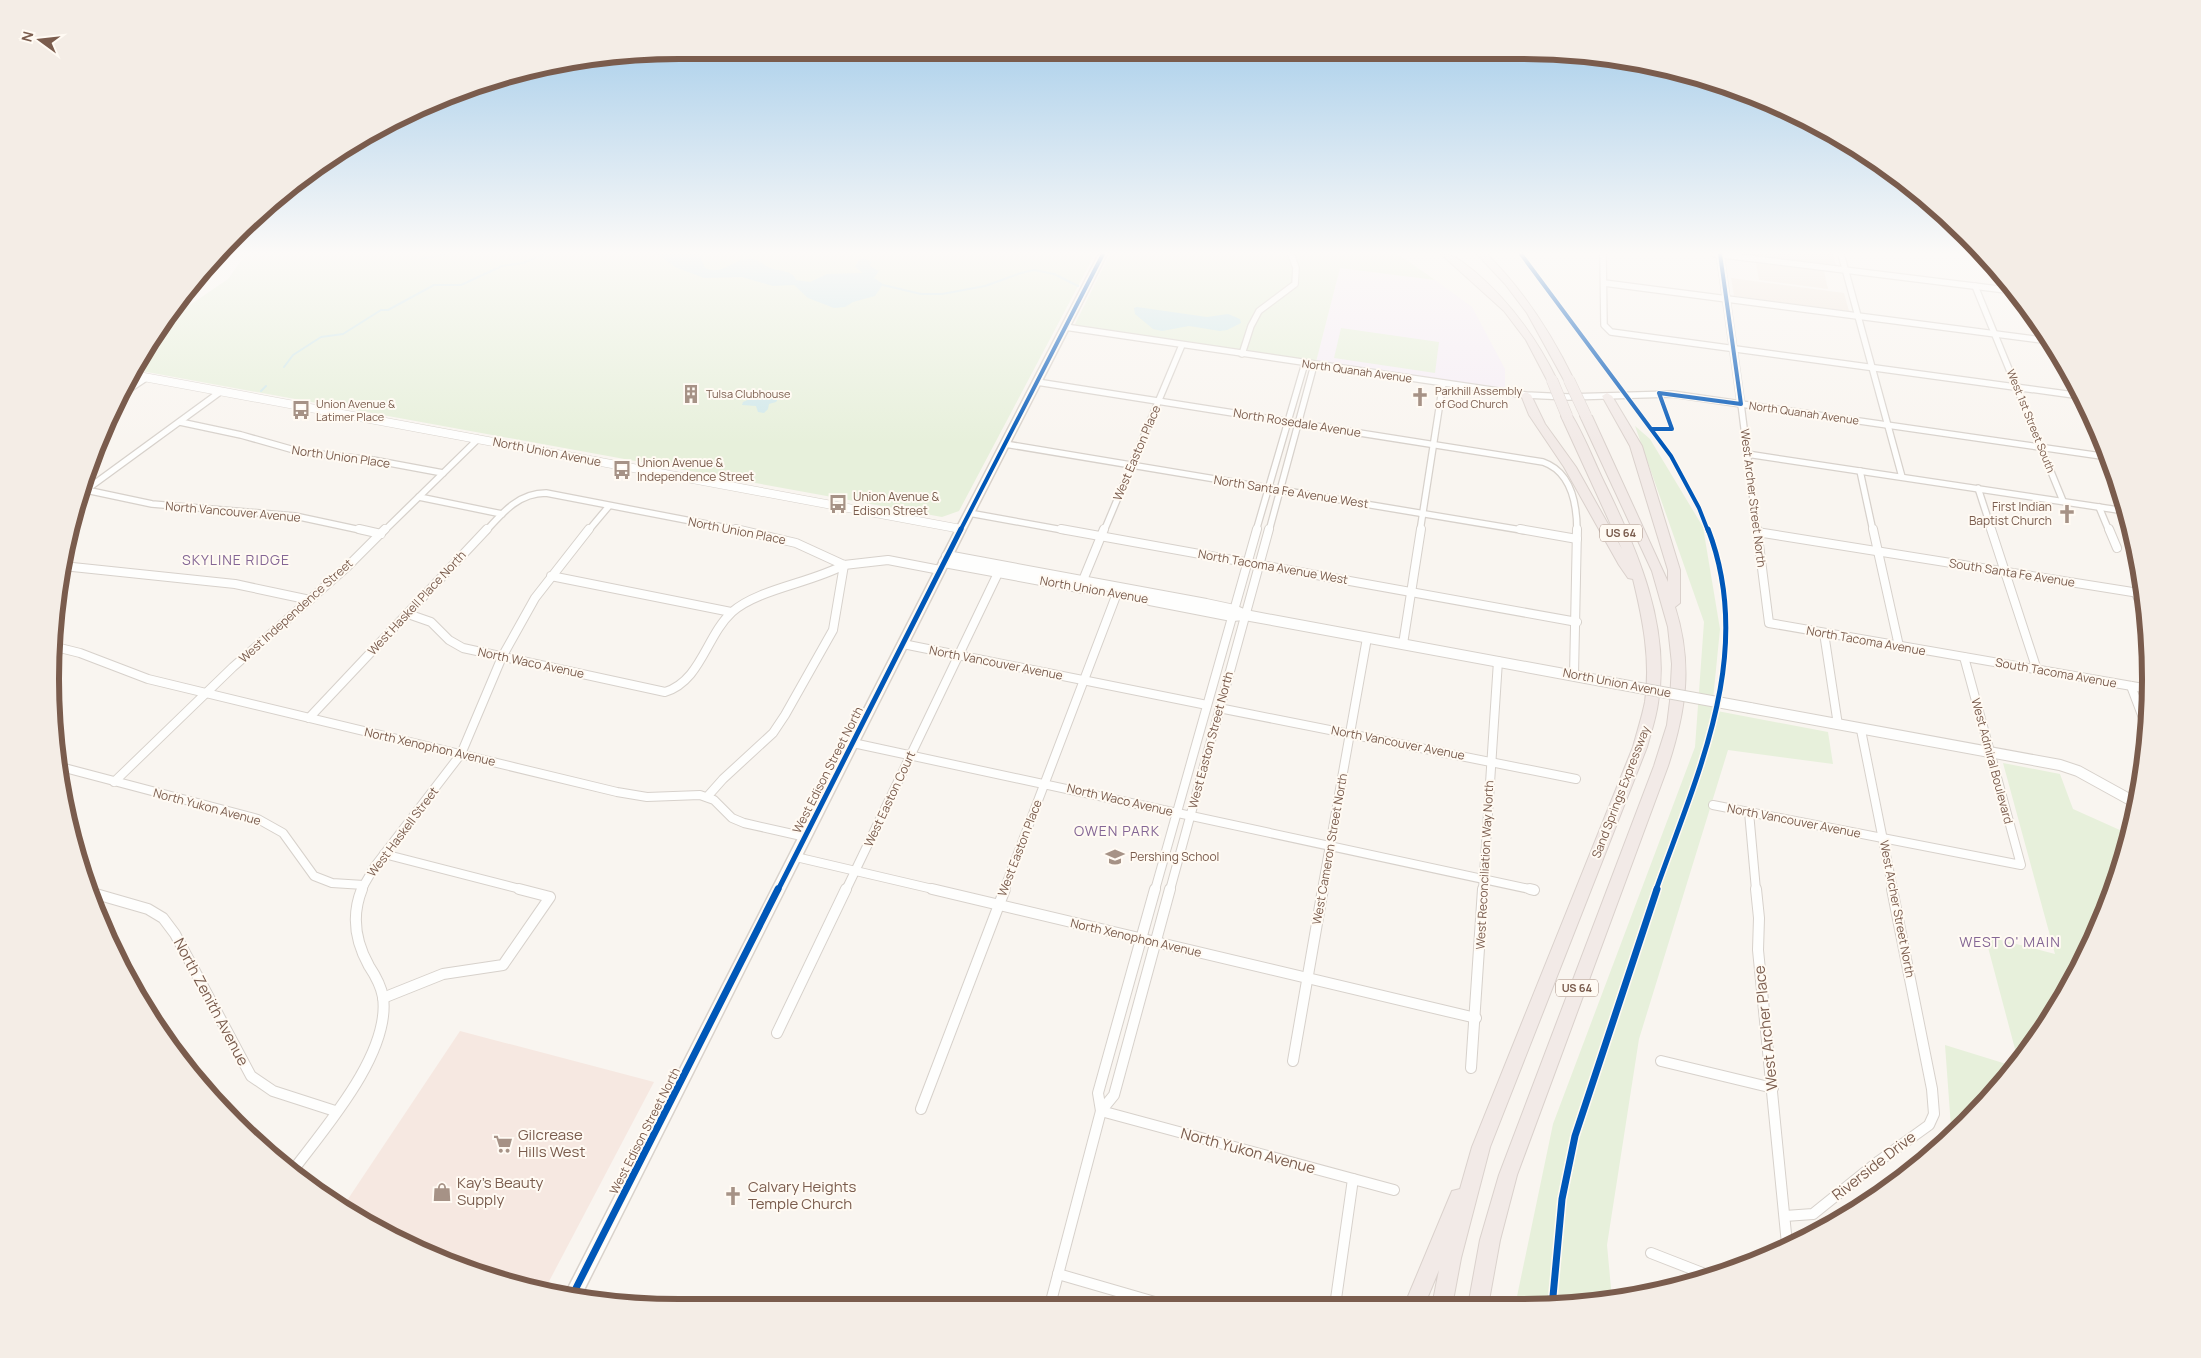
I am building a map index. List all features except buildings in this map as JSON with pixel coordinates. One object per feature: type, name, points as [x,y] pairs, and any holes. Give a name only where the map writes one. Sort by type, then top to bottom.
[{"type":"highway","name":"Sand Springs Expressway","points":[[1443,1299],[1450,1258],[1481,1147],[1646,732],[1651,705],[1655,657],[1652,624],[1645,594],[1634,564],[1538,350],[1516,317]]},
{"type":"highway","name":"US 64","points":[[1479,1299],[1484,1267],[1502,1194],[1516,1151],[1670,739],[1676,712],[1679,680],[1675,626],[1658,571],[1554,349],[1535,317]]},
{"type":"highway","points":[[1526,395],[1536,420],[1569,466],[1610,542],[1645,594]]},
{"type":"highway","points":[[1606,396],[1636,446],[1674,570],[1675,626]]},
{"type":"highway","points":[[1417,1299],[1481,1147]]},
{"type":"highway","points":[[1484,1267],[1488,1299]]},
{"type":"main road","name":"West Edison Street North","points":[[575,1290],[1070,317]]},
{"type":"street","points":[[1242,354],[1256,317]]},
{"type":"street","points":[[1604,317],[1604,325],[1609,331],[2073,395]]},
{"type":"street","name":"West Archer Street North","points":[[1728,317],[1769,623]]},
{"type":"street","points":[[1859,317],[1902,477]]},
{"type":"street","points":[[1869,317],[2042,340]]},
{"type":"street","name":"West 1st Street South","points":[[1987,317],[2063,501]]},
{"type":"street","name":"North Quanah Avenue","points":[[1065,327],[1526,395],[1606,396],[1672,394],[2100,456]]},
{"type":"street","name":"West Easton Place","points":[[1082,584],[1182,345]]},
{"type":"street","name":"West Easton Street North","points":[[1051,1299],[1101,1111],[1098,1093],[1305,363]]},
{"type":"street","name":"West Easton Street North","points":[[1101,1111],[1114,1095],[1314,364]]},
{"type":"street","name":"North Union Avenue","points":[[138,377],[961,529]]},
{"type":"street","points":[[132,387],[146,378]]},
{"type":"street","name":"North Rosedale Avenue","points":[[1037,382],[1543,462],[1557,467],[1564,475],[1575,502],[1578,539]]},
{"type":"street","points":[[1403,644],[1443,384]]},
{"type":"street","points":[[90,487],[220,392]]},
{"type":"street","name":"North Union Place","points":[[180,422],[240,435],[300,452],[373,460],[443,473]]},
{"type":"street","name":"West Independence Street","points":[[114,782],[206,693],[381,534],[478,440]]},
{"type":"street","name":"North Santa Fe Avenue West","points":[[1005,444],[1578,539]]},
{"type":"street","points":[[1747,454],[2118,509]]},
{"type":"street","points":[[1860,471],[1899,646]]},
{"type":"street","points":[[1978,488],[2037,670]]},
{"type":"street","name":"North Vancouver Avenue","points":[[89,491],[152,504],[295,516],[381,534]]},
{"type":"street","name":"North Union Place","points":[[530,494],[546,494],[784,540],[844,565],[888,560],[944,563]]},
{"type":"street","name":"West Haskell Place North","points":[[309,718],[502,514],[521,497],[530,494]]},
{"type":"street","points":[[418,497],[502,514]]},
{"type":"street","name":"West Haskell Street","points":[[296,1167],[371,1056],[381,1026],[383,998],[380,985],[355,935],[356,907],[364,884],[384,854],[461,754],[502,657],[531,605],[551,576],[609,506]]},
{"type":"street","points":[[2099,506],[2117,548]]},
{"type":"street","name":"North Tacoma Avenue West","points":[[969,513],[1577,622]]},
{"type":"street","name":"South Santa Fe Avenue","points":[[1757,532],[2136,593]]},
{"type":"street","points":[[1574,675],[1578,539]]},
{"type":"street","name":"North Union Avenue","points":[[944,563],[1000,569],[1861,730],[2065,766],[2130,800]]},
{"type":"street","points":[[551,576],[731,612],[744,603],[830,575],[844,565]]},
{"type":"street","points":[[806,837],[744,823],[732,818],[714,800],[707,797],[723,779],[773,733],[785,715],[834,630],[844,565]]},
{"type":"street","points":[[69,567],[235,584],[310,600]]},
{"type":"street","name":"West Easton Court","points":[[777,1033],[910,755],[960,656],[1000,569]]},
{"type":"street","name":"West Easton Place","points":[[921,1109],[1118,591]]},
{"type":"street","name":"North Waco Avenue","points":[[408,614],[431,622],[458,646],[665,692],[678,688],[686,681],[731,612]]},
{"type":"street","name":"North Tacoma Avenue","points":[[1769,623],[1964,657]]},
{"type":"street","points":[[1824,634],[1838,725]]},
{"type":"street","name":"West Cameron Street North","points":[[1293,1061],[1307,990],[1349,734],[1367,638]]},
{"type":"street","name":"North Vancouver Avenue","points":[[903,644],[1083,680],[1220,703],[1349,734],[1576,779]]},
{"type":"street","name":"North Xenophon Avenue","points":[[60,648],[80,653],[148,679],[632,795],[658,797],[700,795],[707,797]]},
{"type":"street","name":"South Tacoma Avenue","points":[[1964,657],[2142,688]]},
{"type":"street","name":"West Admiral Boulevard","points":[[1964,657],[2021,865]]},
{"type":"street","name":"West Reconciliation Way North","points":[[1471,1068],[1476,1018],[1498,661]]},
{"type":"street","points":[[2131,686],[2141,713]]},
{"type":"street","points":[[1204,715],[1216,717]]},
{"type":"street","name":"West Archer Street North","points":[[1861,730],[1932,1089]]},
{"type":"street","name":"North Waco Avenue","points":[[853,743],[1534,890]]},
{"type":"street","name":"North Yukon Avenue","points":[[65,768],[258,819],[283,833],[314,876],[336,884],[364,884]]},
{"type":"street","name":"North Vancouver Avenue","points":[[1713,806],[2021,865]]},
{"type":"street","name":"West Archer Place","points":[[1749,812],[1759,918],[1758,950],[1787,1239]]},
{"type":"street","points":[[383,998],[444,974],[493,968],[502,965],[550,897],[384,854]]},
{"type":"street","name":"North Xenophon Avenue","points":[[796,857],[1476,1018]]},
{"type":"street","name":"North Zenith Avenue","points":[[98,895],[148,909],[163,918],[176,934],[251,1076],[273,1091],[335,1111]]},
{"type":"street","points":[[1661,1061],[1773,1088]]},
{"type":"street","name":"Riverside Drive","points":[[1785,1216],[1813,1214],[1878,1161],[1929,1124],[1934,1114],[1932,1089]]},
{"type":"street","name":"North Yukon Avenue","points":[[1101,1111],[1394,1190]]},
{"type":"street","points":[[1336,1299],[1353,1179]]},
{"type":"street","points":[[1651,1253],[1701,1272]]},
{"type":"street","points":[[1058,1274],[1145,1299]]},
{"type":"shaded area","points":[[1327,317],[1478,317],[1505,369],[1505,388],[1316,362]]},
{"type":"shaded area","name":"Gilcrease Hills West","points":[[460,1031],[654,1082],[547,1285],[518,1278],[442,1252],[405,1235],[346,1202]]},
{"type":"green space","points":[[175,317],[1061,317],[959,511],[942,517],[141,371]]},
{"type":"green space","points":[[1078,317],[1327,317],[1316,362],[1074,326]]},
{"type":"green space","points":[[1341,328],[1439,342],[1435,373],[1334,358]]},
{"type":"green space","points":[[1635,426],[1650,439],[1703,527],[1720,629],[1712,710],[1828,732],[1833,764],[1728,750],[1639,1039],[1607,1245],[1611,1293],[1563,1298],[1516,1299],[1553,1124],[1695,747],[1704,622]]},
{"type":"green space","points":[[2003,763],[2060,774],[2073,809],[2123,831],[2095,916],[2078,953],[2038,1024],[2016,1054],[1985,936],[2055,954]]},
{"type":"green space","points":[[1945,1045],[2008,1064],[1961,1118],[1951,1127]]},
{"type":"water","points":[[1139,317],[1236,317],[1240,319],[1241,323],[1227,330],[1220,331],[1189,326],[1162,331],[1153,329]]},
{"type":"water","points":[[761,394],[775,396],[778,399],[776,402],[769,404],[768,409],[764,413],[758,412],[756,406],[742,405],[743,402]]},
{"type":"waterway","points":[[284,367],[293,355],[321,337],[343,334],[369,317]]},
{"type":"waterway","points":[[261,391],[266,386]]},
{"type":"cycle path","points":[[575,1290],[1070,317]]},
{"type":"cycle path","points":[[1553,1298],[1562,1199],[1575,1136],[1619,998],[1714,725],[1725,660],[1726,629],[1720,568],[1711,538],[1684,477],[1664,446],[1568,317]]},
{"type":"cycle path","points":[[1652,429],[1672,429],[1659,393],[1741,404],[1729,317]]},
{"type":"place","name":"Tulsa Clubhouse","points":[[691,394]]},
{"type":"place","name":"Parkhill Assembly of God Church","points":[[1420,397]]},
{"type":"place","name":"Union Avenue & Latimer Place","points":[[301,410]]},
{"type":"place","name":"Union Avenue & Independence Street","points":[[622,470]]},
{"type":"place","name":"Union Avenue & Edison Street","points":[[838,504]]},
{"type":"place","name":"First Indian Baptist Church","points":[[2067,514]]},
{"type":"place","name":"Pershing School","points":[[1115,857]]},
{"type":"place","name":"Gilcrease Hills West","points":[[503,1144]]},
{"type":"place","name":"Kay's Beauty Supply","points":[[442,1192]]},
{"type":"place","name":"Calvary Heights Temple Church","points":[[733,1196]]},
{"type":"district","name":"SKYLINE RIDGE","points":[[236,560]]},
{"type":"district","name":"OWEN PARK","points":[[1117,831]]},
{"type":"district","name":"WEST O' MAIN","points":[[2010,942]]}]
